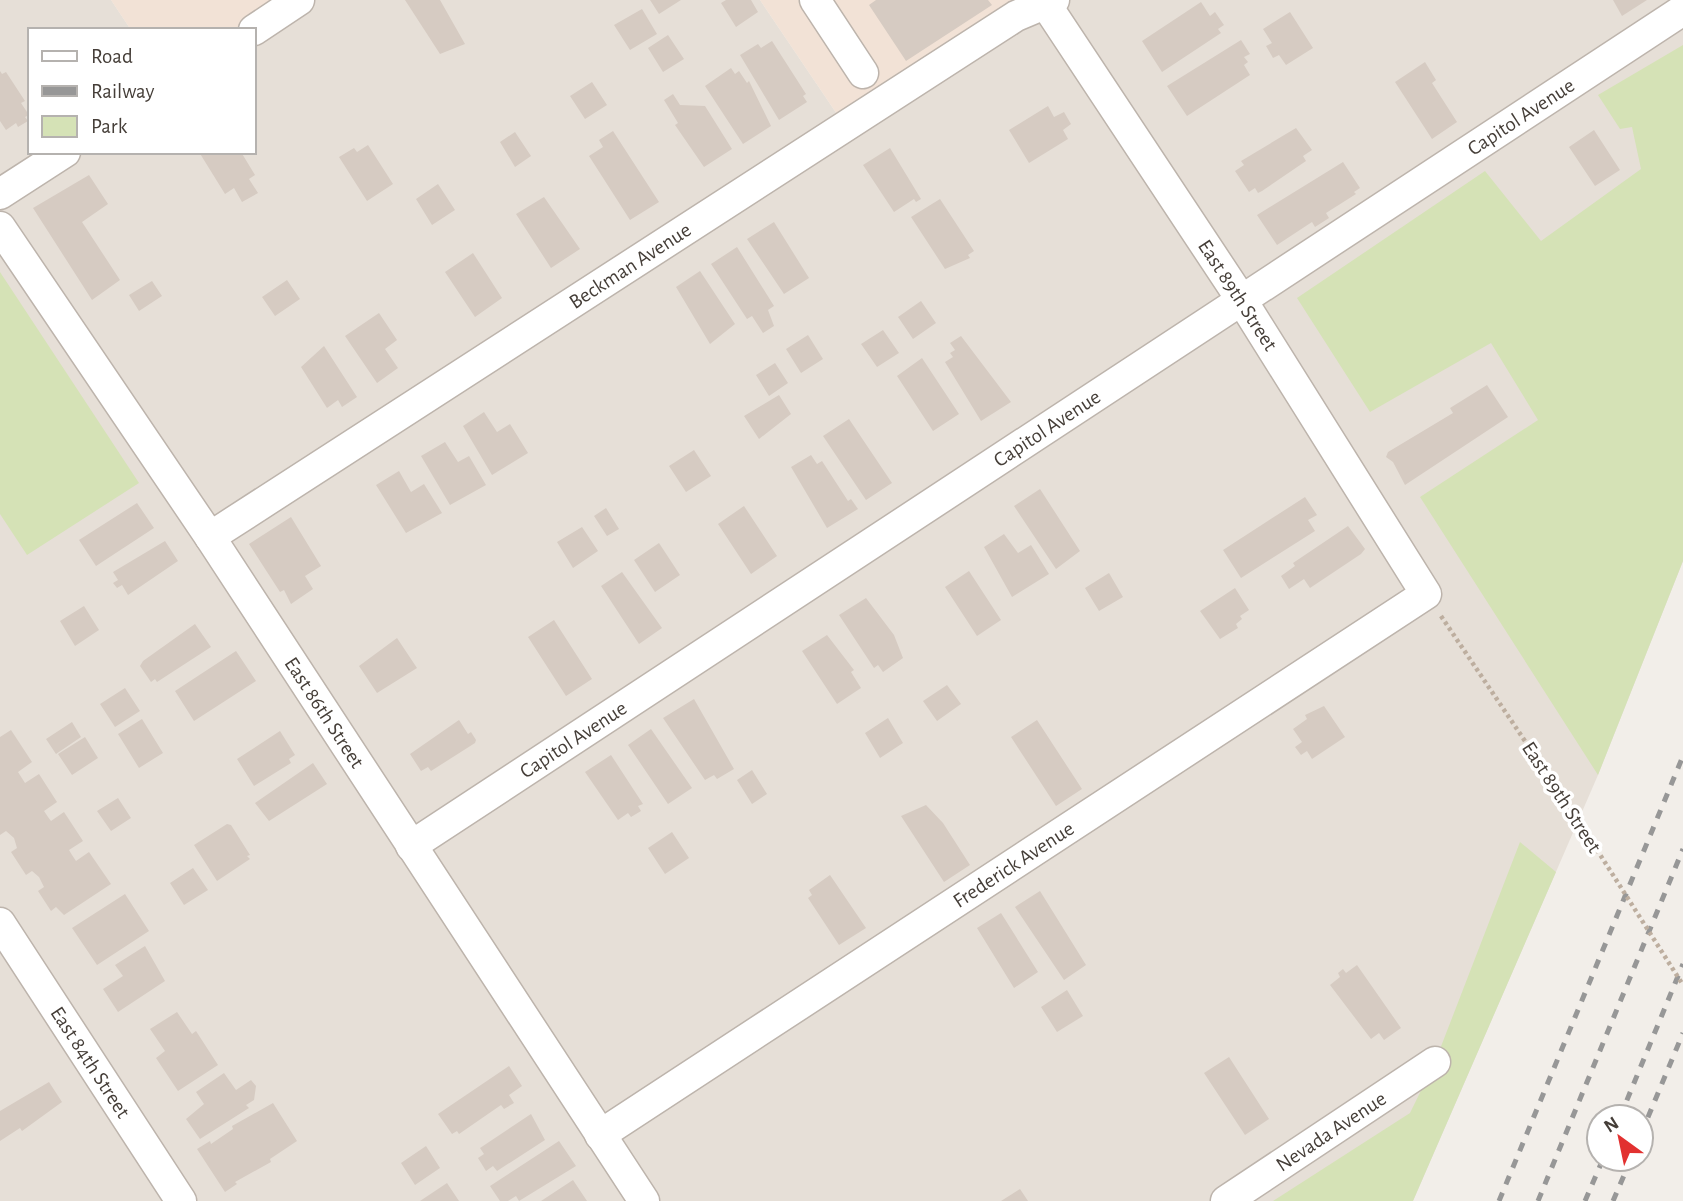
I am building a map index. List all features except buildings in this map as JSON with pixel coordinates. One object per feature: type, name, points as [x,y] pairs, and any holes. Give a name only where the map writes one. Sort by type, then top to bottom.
[{"type":"street","points":[[256,29],[299,0]]},
{"type":"street","points":[[815,0],[863,73]]},
{"type":"street","name":"East 89th Street","points":[[1048,1],[1241,299],[1432,603]]},
{"type":"street","name":"Beckman Avenue","points":[[211,537],[1016,16],[1048,1]]},
{"type":"street","name":"Capitol Avenue","points":[[411,846],[1683,10]]},
{"type":"street","points":[[0,194],[62,154]]},
{"type":"street","name":"East 86th Street","points":[[0,227],[211,537],[644,1201]]},
{"type":"street","name":"Frederick Avenue","points":[[600,1135],[1432,603]]},
{"type":"street","name":"East 84th Street","points":[[0,923],[181,1201]]},
{"type":"street","name":"Nevada Avenue","points":[[1226,1201],[1435,1062]]},
{"type":"path","name":"East 89th Street","points":[[1432,603],[1578,820],[1683,985]]},
{"type":"shaded area","points":[[0,0],[111,0],[130,28],[28,28],[28,154],[256,154],[256,29],[299,0],[760,0],[845,126],[1043,0],[1683,0],[1683,561],[1598,775],[1413,1201],[0,1201]]},
{"type":"shaded area","points":[[111,0],[299,0],[256,29],[130,28]]},
{"type":"shaded area","points":[[760,0],[1043,0],[845,126]]},
{"type":"green space","points":[[1683,45],[1683,561],[1598,775],[1420,497],[1538,420],[1491,343],[1370,412],[1297,298],[1485,171],[1541,241],[1641,169],[1632,127],[1620,129],[1598,95]]},
{"type":"green space","points":[[0,272],[139,483],[27,555],[0,514]]},
{"type":"green space","points":[[1520,842],[1556,872],[1413,1201],[1273,1201],[1410,1113],[1435,1062]]},
{"type":"railway","points":[[1499,1201],[1683,756]]},
{"type":"railway","points":[[1538,1201],[1683,849]]},
{"type":"railway","points":[[1626,1103],[1683,964]]},
{"type":"railway","points":[[1654,1103],[1683,1033]]},
{"type":"railway","points":[[1585,1201],[1597,1173]]},
{"type":"railway","points":[[1613,1201],[1625,1173]]}]
